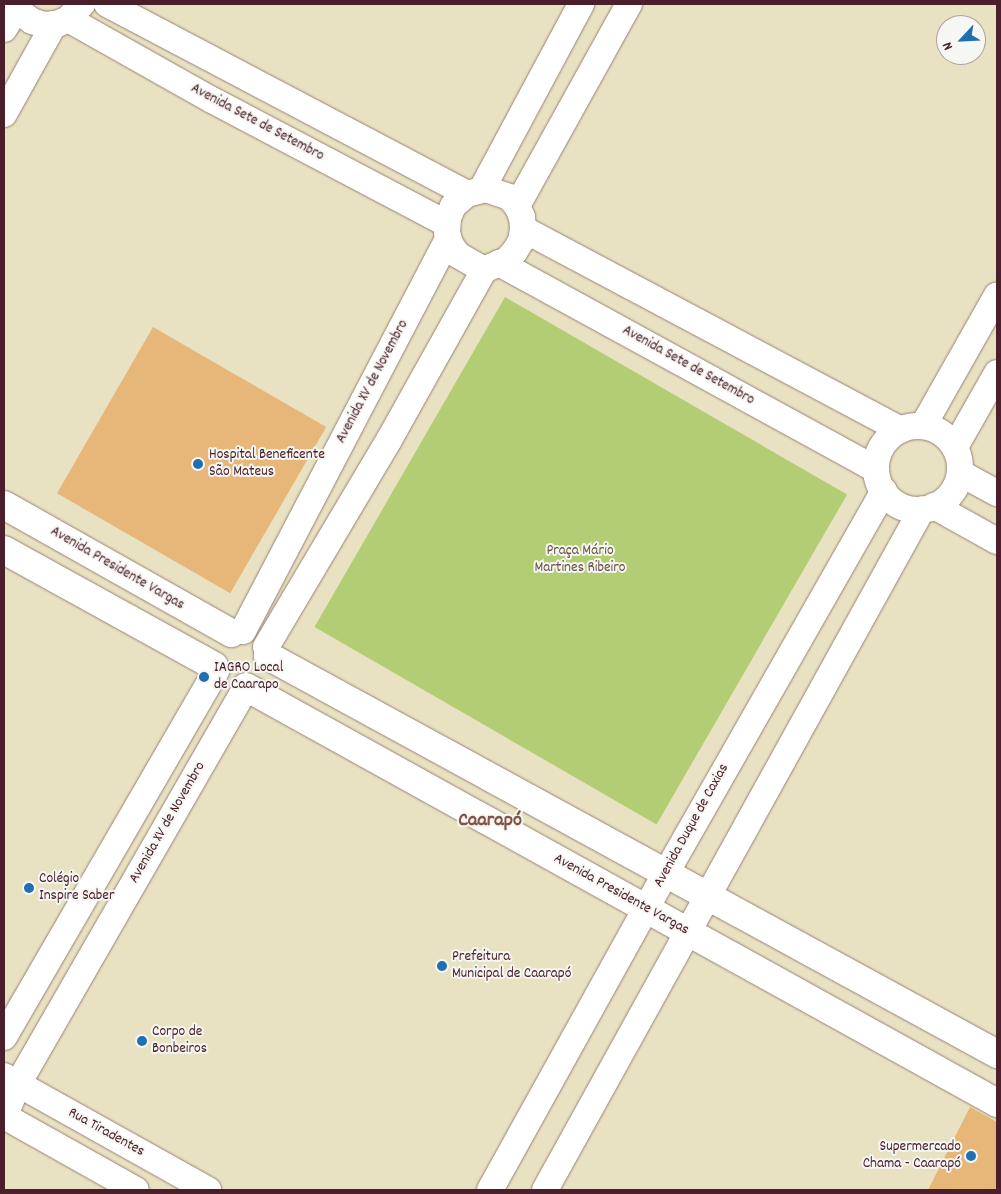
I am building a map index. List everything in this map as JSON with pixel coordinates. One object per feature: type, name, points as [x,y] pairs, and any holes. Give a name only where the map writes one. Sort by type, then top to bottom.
[{"type":"main road","name":"Avenida Presidente Vargas","points":[[4,504],[237,632]]},
{"type":"main road","points":[[4,550],[215,669],[224,680],[231,684],[246,687],[257,681],[268,666],[267,652],[260,639],[237,632],[220,641],[215,649],[215,669]]},
{"type":"main road","points":[[267,652],[997,1054]]},
{"type":"main road","name":"Avenida Presidente Vargas","points":[[246,687],[997,1103]]},
{"type":"street","points":[[107,4],[474,192],[498,192],[508,197],[520,218],[521,241],[515,251],[492,267],[388,440],[267,652]]},
{"type":"street","points":[[492,267],[458,255],[447,231],[453,206],[474,192],[582,4]]},
{"type":"street","points":[[520,218],[628,4]]},
{"type":"street","points":[[4,29],[16,5]]},
{"type":"street","name":"Avenida Sete de Setembro","points":[[16,5],[32,21],[44,25],[68,16],[212,100],[447,231]]},
{"type":"street","points":[[4,114],[68,16]]},
{"type":"street","points":[[520,218],[912,428],[936,430],[946,437],[955,447],[959,460],[960,473],[956,485],[949,497],[928,508],[912,509],[898,505],[880,480],[878,454],[885,442],[912,428],[997,295]]},
{"type":"street","name":"Avenida XV de Novembro","points":[[237,632],[447,231]]},
{"type":"street","name":"Avenida Sete de Setembro","points":[[492,267],[880,480]]},
{"type":"street","points":[[955,447],[997,373]]},
{"type":"street","points":[[960,473],[997,493]]},
{"type":"street","name":"Avenida Duque de Caxias","points":[[490,1190],[666,873],[880,480]]},
{"type":"street","points":[[928,508],[997,541]]},
{"type":"street","points":[[545,1190],[708,896],[928,508]]},
{"type":"street","points":[[4,1037],[215,669]]},
{"type":"street","name":"Avenida XV de Novembro","points":[[4,1117],[11,1080],[246,687]]},
{"type":"street","name":"Rua Tiradentes","points":[[11,1080],[208,1190]]},
{"type":"street","points":[[4,1117],[136,1190]]},
{"type":"green space","name":"Praça Mário Martines Ribeiro","points":[[505,297],[847,494],[657,824],[314,627]]},
{"type":"building","name":"Hospital Beneficente São Mateus","points":[[153,327],[326,427],[230,593],[57,493]]},
{"type":"building","name":"Supermercado Chama - Caarapó","points":[[970,1107],[997,1122],[997,1190],[928,1190]]},
{"type":"place","name":"Hospital Beneficente São Mateus","points":[[198,464]]},
{"type":"place","name":"IAGRO Local de Caarapo","points":[[204,677]]},
{"type":"place","name":"Colégio Inspire Saber","points":[[29,888]]},
{"type":"place","name":"Prefeitura Municipal de Caarapó","points":[[442,966]]},
{"type":"place","name":"Corpo de Bonbeiros","points":[[142,1041]]},
{"type":"place","name":"Supermercado Chama - Caarapó","points":[[971,1156]]},
{"type":"district","name":"Caarapó","points":[[490,821]]}]
